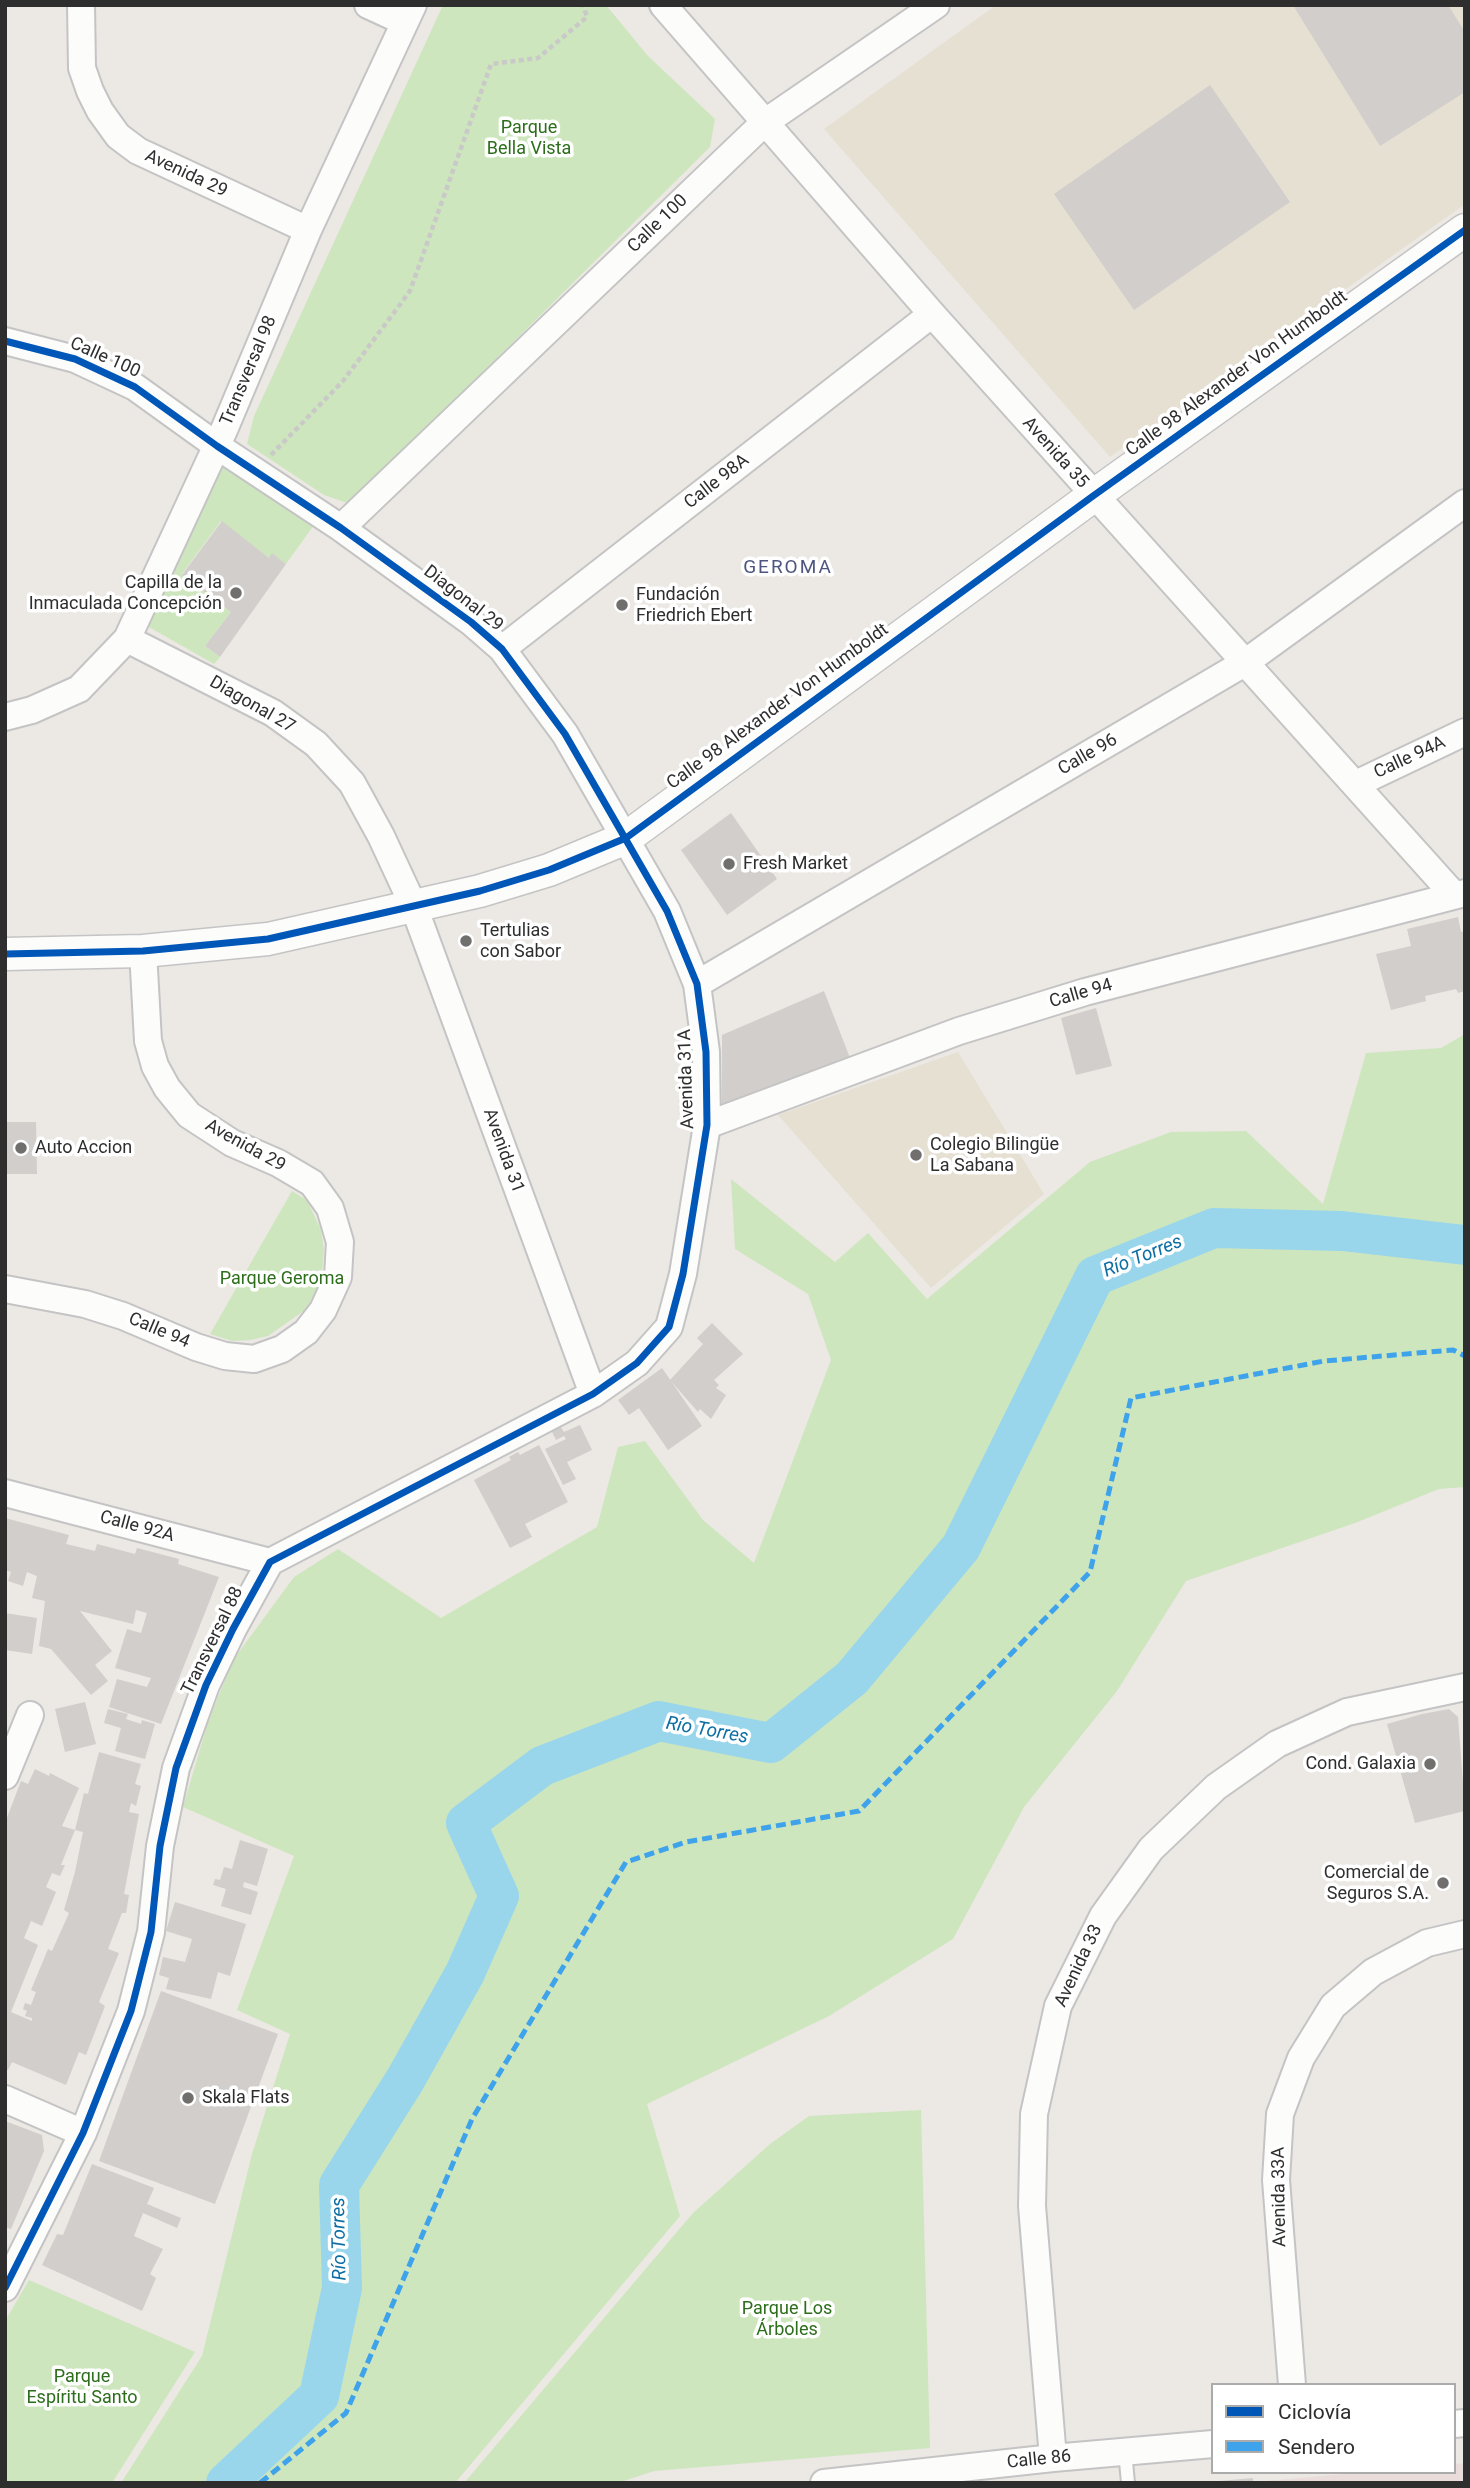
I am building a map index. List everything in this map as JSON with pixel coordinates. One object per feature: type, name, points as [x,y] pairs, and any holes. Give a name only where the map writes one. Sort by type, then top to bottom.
[{"type":"street","name":"Avenida 29","points":[[82,5],[82,68],[100,111],[118,135],[138,151],[307,230]]},
{"type":"street","points":[[368,5],[409,14]]},
{"type":"street","name":"Avenida 35","points":[[663,5],[1093,496],[1459,894]]},
{"type":"street","name":"Calle 100","points":[[341,528],[764,123],[936,5]]},
{"type":"street","name":"Transversal 98","points":[[5,717],[32,710],[79,689],[127,639],[217,446],[307,230],[409,14]]},
{"type":"street","name":"Calle 98 Alexander Von Humboldt","points":[[5,954],[143,951],[268,939],[480,891],[549,870],[626,838],[1093,496],[1465,230]]},
{"type":"street","name":"Calle 98A","points":[[502,649],[932,314]]},
{"type":"street","name":"Calle 100","points":[[5,341],[75,359],[135,387],[217,446]]},
{"type":"street","name":"Diagonal 29","points":[[217,446],[341,528],[471,622],[502,649],[565,734],[626,838]]},
{"type":"street","name":"Calle 96","points":[[697,984],[1246,662],[1465,503]]},
{"type":"street","name":"Diagonal 27","points":[[127,639],[273,713],[316,744],[352,783],[381,836],[414,907]]},
{"type":"street","name":"Calle 94A","points":[[1356,784],[1465,732]]},
{"type":"street","name":"Avenida 31A","points":[[593,1394],[637,1363],[669,1327],[682,1274],[707,1125],[706,1052],[697,984],[667,911],[626,838]]},
{"type":"street","name":"Calle 94","points":[[707,1125],[959,1031],[1072,996],[1459,894]]},
{"type":"street","name":"Avenida 31","points":[[414,907],[593,1394]]},
{"type":"street","name":"Avenida 29","points":[[143,951],[148,1041],[155,1066],[167,1088],[189,1115],[232,1143],[278,1163],[312,1184],[330,1208],[340,1242],[338,1277],[323,1310],[306,1332]]},
{"type":"street","name":"Calle 94","points":[[5,1289],[85,1304],[225,1356],[254,1359],[282,1349],[306,1332]]},
{"type":"street","points":[[270,1562],[593,1394]]},
{"type":"street","name":"Calle 92A","points":[[5,1493],[270,1562]]},
{"type":"street","name":"Transversal 88","points":[[5,2288],[83,2133],[131,2011],[151,1932],[160,1846],[176,1768],[206,1685],[270,1562]]},
{"type":"street","name":"Avenida 33","points":[[1053,2458],[1032,2206],[1034,2114],[1058,2006],[1103,1916],[1151,1849],[1216,1787],[1277,1744],[1347,1712],[1465,1687]]},
{"type":"street","points":[[5,1776],[30,1715]]},
{"type":"street","name":"Avenida 33A","points":[[1292,2383],[1276,2180],[1280,2115],[1301,2058],[1333,2006],[1373,1972],[1427,1943],[1465,1934]]},
{"type":"street","points":[[5,2099],[83,2133]]},
{"type":"street","name":"Calle 86","points":[[824,2483],[929,2477],[1053,2458],[1211,2444]]},
{"type":"lane","points":[[1125,2451],[1128,2483]]},
{"type":"path","points":[[269,458],[343,381],[411,291],[491,64],[538,58],[587,17],[583,5]]},
{"type":"shaded area","points":[[996,5],[1465,5],[1465,204],[1110,457],[824,129]]},
{"type":"shaded area","name":"Colegio Bilingüe La Sabana","points":[[958,1052],[1044,1194],[931,1288],[778,1115]]},
{"type":"shaded area","points":[[1465,2463],[1465,2483],[1244,2483],[1344,2474],[1456,2474],[1456,2464]]},
{"type":"green space","name":"Parque Bella Vista","points":[[443,5],[606,5],[648,56],[715,119],[710,147],[350,504],[324,495],[247,444],[254,416]]},
{"type":"green space","points":[[220,458],[314,525],[286,564],[273,554],[269,558],[221,521],[182,574],[231,612],[205,646],[220,657],[214,664],[140,622]]},
{"type":"green space","points":[[1465,1034],[1465,1487],[1439,1489],[1355,1523],[1186,1581],[1117,1691],[1024,1807],[953,1939],[829,2016],[647,2104],[680,2216],[455,2483],[121,2483],[202,2356],[252,2154],[290,2034],[237,2010],[294,1856],[183,1807],[207,1725],[233,1660],[294,1577],[338,1549],[441,1618],[597,1527],[618,1447],[645,1441],[703,1520],[754,1563],[831,1360],[808,1294],[735,1249],[731,1179],[835,1262],[868,1233],[927,1299],[1090,1162],[1171,1132],[1246,1131],[1323,1204],[1366,1053],[1441,1048]]},
{"type":"green space","name":"Parque Geroma","points":[[292,1191],[307,1200],[321,1230],[324,1250],[322,1273],[315,1293],[305,1310],[268,1336],[232,1341],[210,1334]]},
{"type":"green space","name":"Parque Los Árboles","points":[[921,2110],[930,2448],[654,2471],[618,2483],[464,2483],[693,2213],[770,2144],[809,2116]]},
{"type":"green space","name":"Parque Espíritu Santo","points":[[29,2280],[195,2352],[112,2483],[5,2483],[5,2321]]},
{"type":"building","points":[[1293,5],[1448,5],[1465,32],[1465,92],[1380,146]]},
{"type":"building","points":[[1210,85],[1290,202],[1134,310],[1054,194]]},
{"type":"building","name":"Capilla de la Inmaculada Concepción","points":[[222,521],[269,558],[272,553],[286,564],[220,657],[205,646],[231,612],[182,575]]},
{"type":"building","name":"Fresh Market","points":[[731,813],[777,879],[727,915],[681,850]]},
{"type":"building","points":[[1458,917],[1461,932],[1465,931],[1465,991],[1458,993],[1456,989],[1425,996],[1426,1001],[1391,1010],[1376,954],[1411,946],[1407,929]]},
{"type":"building","points":[[824,991],[850,1058],[722,1106],[722,1035]]},
{"type":"building","points":[[1096,1008],[1112,1066],[1076,1075],[1061,1018]]},
{"type":"building","name":"Auto Accion","points":[[5,1122],[36,1122],[37,1174],[5,1174]]},
{"type":"building","points":[[712,1323],[743,1354],[714,1380],[719,1385],[716,1388],[726,1395],[711,1419],[700,1409],[698,1412],[670,1380],[703,1344],[697,1338]]},
{"type":"building","points":[[662,1368],[702,1426],[668,1450],[639,1408],[629,1415],[618,1400]]},
{"type":"building","points":[[580,1425],[592,1450],[567,1462],[576,1479],[563,1485],[545,1449],[566,1439],[564,1436],[556,1440],[551,1430],[560,1426],[564,1432]]},
{"type":"building","points":[[539,1445],[568,1502],[525,1524],[532,1537],[510,1548],[474,1480],[511,1460],[509,1457],[518,1452],[520,1455]]},
{"type":"building","points":[[5,1518],[69,1535],[66,1544],[95,1551],[97,1544],[135,1554],[137,1548],[179,1559],[178,1564],[219,1577],[161,1724],[109,1707],[117,1679],[147,1687],[151,1678],[115,1668],[127,1629],[141,1633],[147,1613],[136,1610],[133,1624],[80,1611],[112,1651],[95,1665],[108,1681],[91,1695],[51,1649],[39,1646],[45,1601],[32,1598],[37,1576],[27,1572],[23,1586],[8,1581],[11,1572],[5,1570]]},
{"type":"building","points":[[5,1613],[37,1618],[32,1654],[5,1650]]},
{"type":"building","points":[[85,1702],[96,1744],[65,1752],[55,1709]]},
{"type":"building","points":[[108,1709],[128,1714],[126,1719],[141,1724],[142,1720],[155,1724],[145,1759],[115,1751],[121,1728],[104,1723]]},
{"type":"building","name":"Cond. Galaxia","points":[[1449,1709],[1458,1717],[1465,1811],[1415,1823],[1387,1724]]},
{"type":"building","points":[[99,1752],[141,1764],[135,1784],[141,1786],[136,1806],[131,1803],[129,1812],[139,1814],[124,1894],[129,1895],[126,1913],[122,1913],[108,1949],[119,1953],[99,2002],[105,2006],[86,2055],[79,2052],[66,2085],[12,2062],[8,2070],[5,2069],[5,1823],[21,1781],[28,1784],[35,1769],[49,1776],[50,1773],[79,1788],[62,1826],[75,1830],[84,1793],[88,1794]],"holes":[[[75,1830],[83,1832],[64,1910],[69,1913],[52,1951],[48,1949],[31,1990],[36,1992],[31,2005],[25,2003],[25,2016],[32,2018],[32,2021],[11,2012],[38,1945],[24,1938],[31,1921],[42,1926],[56,1892],[46,1887],[52,1873],[60,1876],[65,1865],[61,1865]]]},
{"type":"building","points":[[240,1840],[268,1849],[257,1886],[244,1882],[243,1887],[258,1892],[251,1915],[221,1906],[226,1889],[213,1885],[215,1879],[220,1880],[224,1867],[232,1869]]},
{"type":"building","points":[[175,1902],[246,1924],[230,1976],[218,1972],[211,1999],[166,1989],[169,1978],[159,1975],[163,1957],[185,1962],[192,1939],[166,1931]]},
{"type":"building","name":"Skala Flats","points":[[161,1991],[278,2034],[215,2204],[99,2161]]},
{"type":"building","points":[[5,2121],[42,2135],[44,2151],[11,2229],[5,2227]]},
{"type":"building","points":[[92,2164],[154,2188],[147,2204],[181,2218],[177,2228],[143,2213],[134,2236],[163,2249],[150,2274],[156,2278],[142,2311],[42,2265],[57,2234],[63,2235]]},
{"type":"building","points":[[1253,2478],[1253,2483],[1219,2483],[1219,2481]]},
{"type":"waterway","name":"Río Torres","points":[[226,2483],[319,2396],[342,2288],[339,2185],[405,2080],[465,1973],[499,1896],[466,1823],[542,1766],[659,1721],[771,1743],[852,1678],[961,1547],[1095,1276],[1214,1228],[1342,1231],[1465,1245]]},
{"type":"marked path","points":[[260,2483],[346,2413],[472,2119],[626,1862],[686,1842],[859,1811],[1090,1572],[1131,1398],[1324,1361],[1453,1350],[1465,1356]]},
{"type":"cycle path","points":[[5,954],[143,951],[268,939],[480,891],[549,870],[626,838],[1093,496],[1465,230]]},
{"type":"cycle path","points":[[5,341],[75,359],[135,387],[217,446],[341,528],[471,622],[502,649],[565,734],[667,911],[697,984],[706,1052],[707,1125],[683,1274],[669,1327],[637,1363],[593,1394],[270,1562],[206,1685],[176,1768],[160,1846],[151,1932],[131,2011],[83,2133],[5,2288]]},
{"type":"place","name":"Capilla de la Inmaculada Concepción","points":[[236,593]]},
{"type":"place","name":"Fundación Friedrich Ebert","points":[[622,605]]},
{"type":"place","name":"Fresh Market","points":[[729,864]]},
{"type":"place","name":"Tertulias con Sabor","points":[[466,941]]},
{"type":"place","name":"Auto Accion","points":[[21,1148]]},
{"type":"place","name":"Colegio Bilingüe La Sabana","points":[[916,1155]]},
{"type":"place","name":"Cond. Galaxia","points":[[1430,1764]]},
{"type":"place","name":"Comercial de Seguros S.A.","points":[[1443,1883]]},
{"type":"place","name":"Skala Flats","points":[[188,2098]]},
{"type":"district","name":"GEROMA","points":[[788,568]]}]
